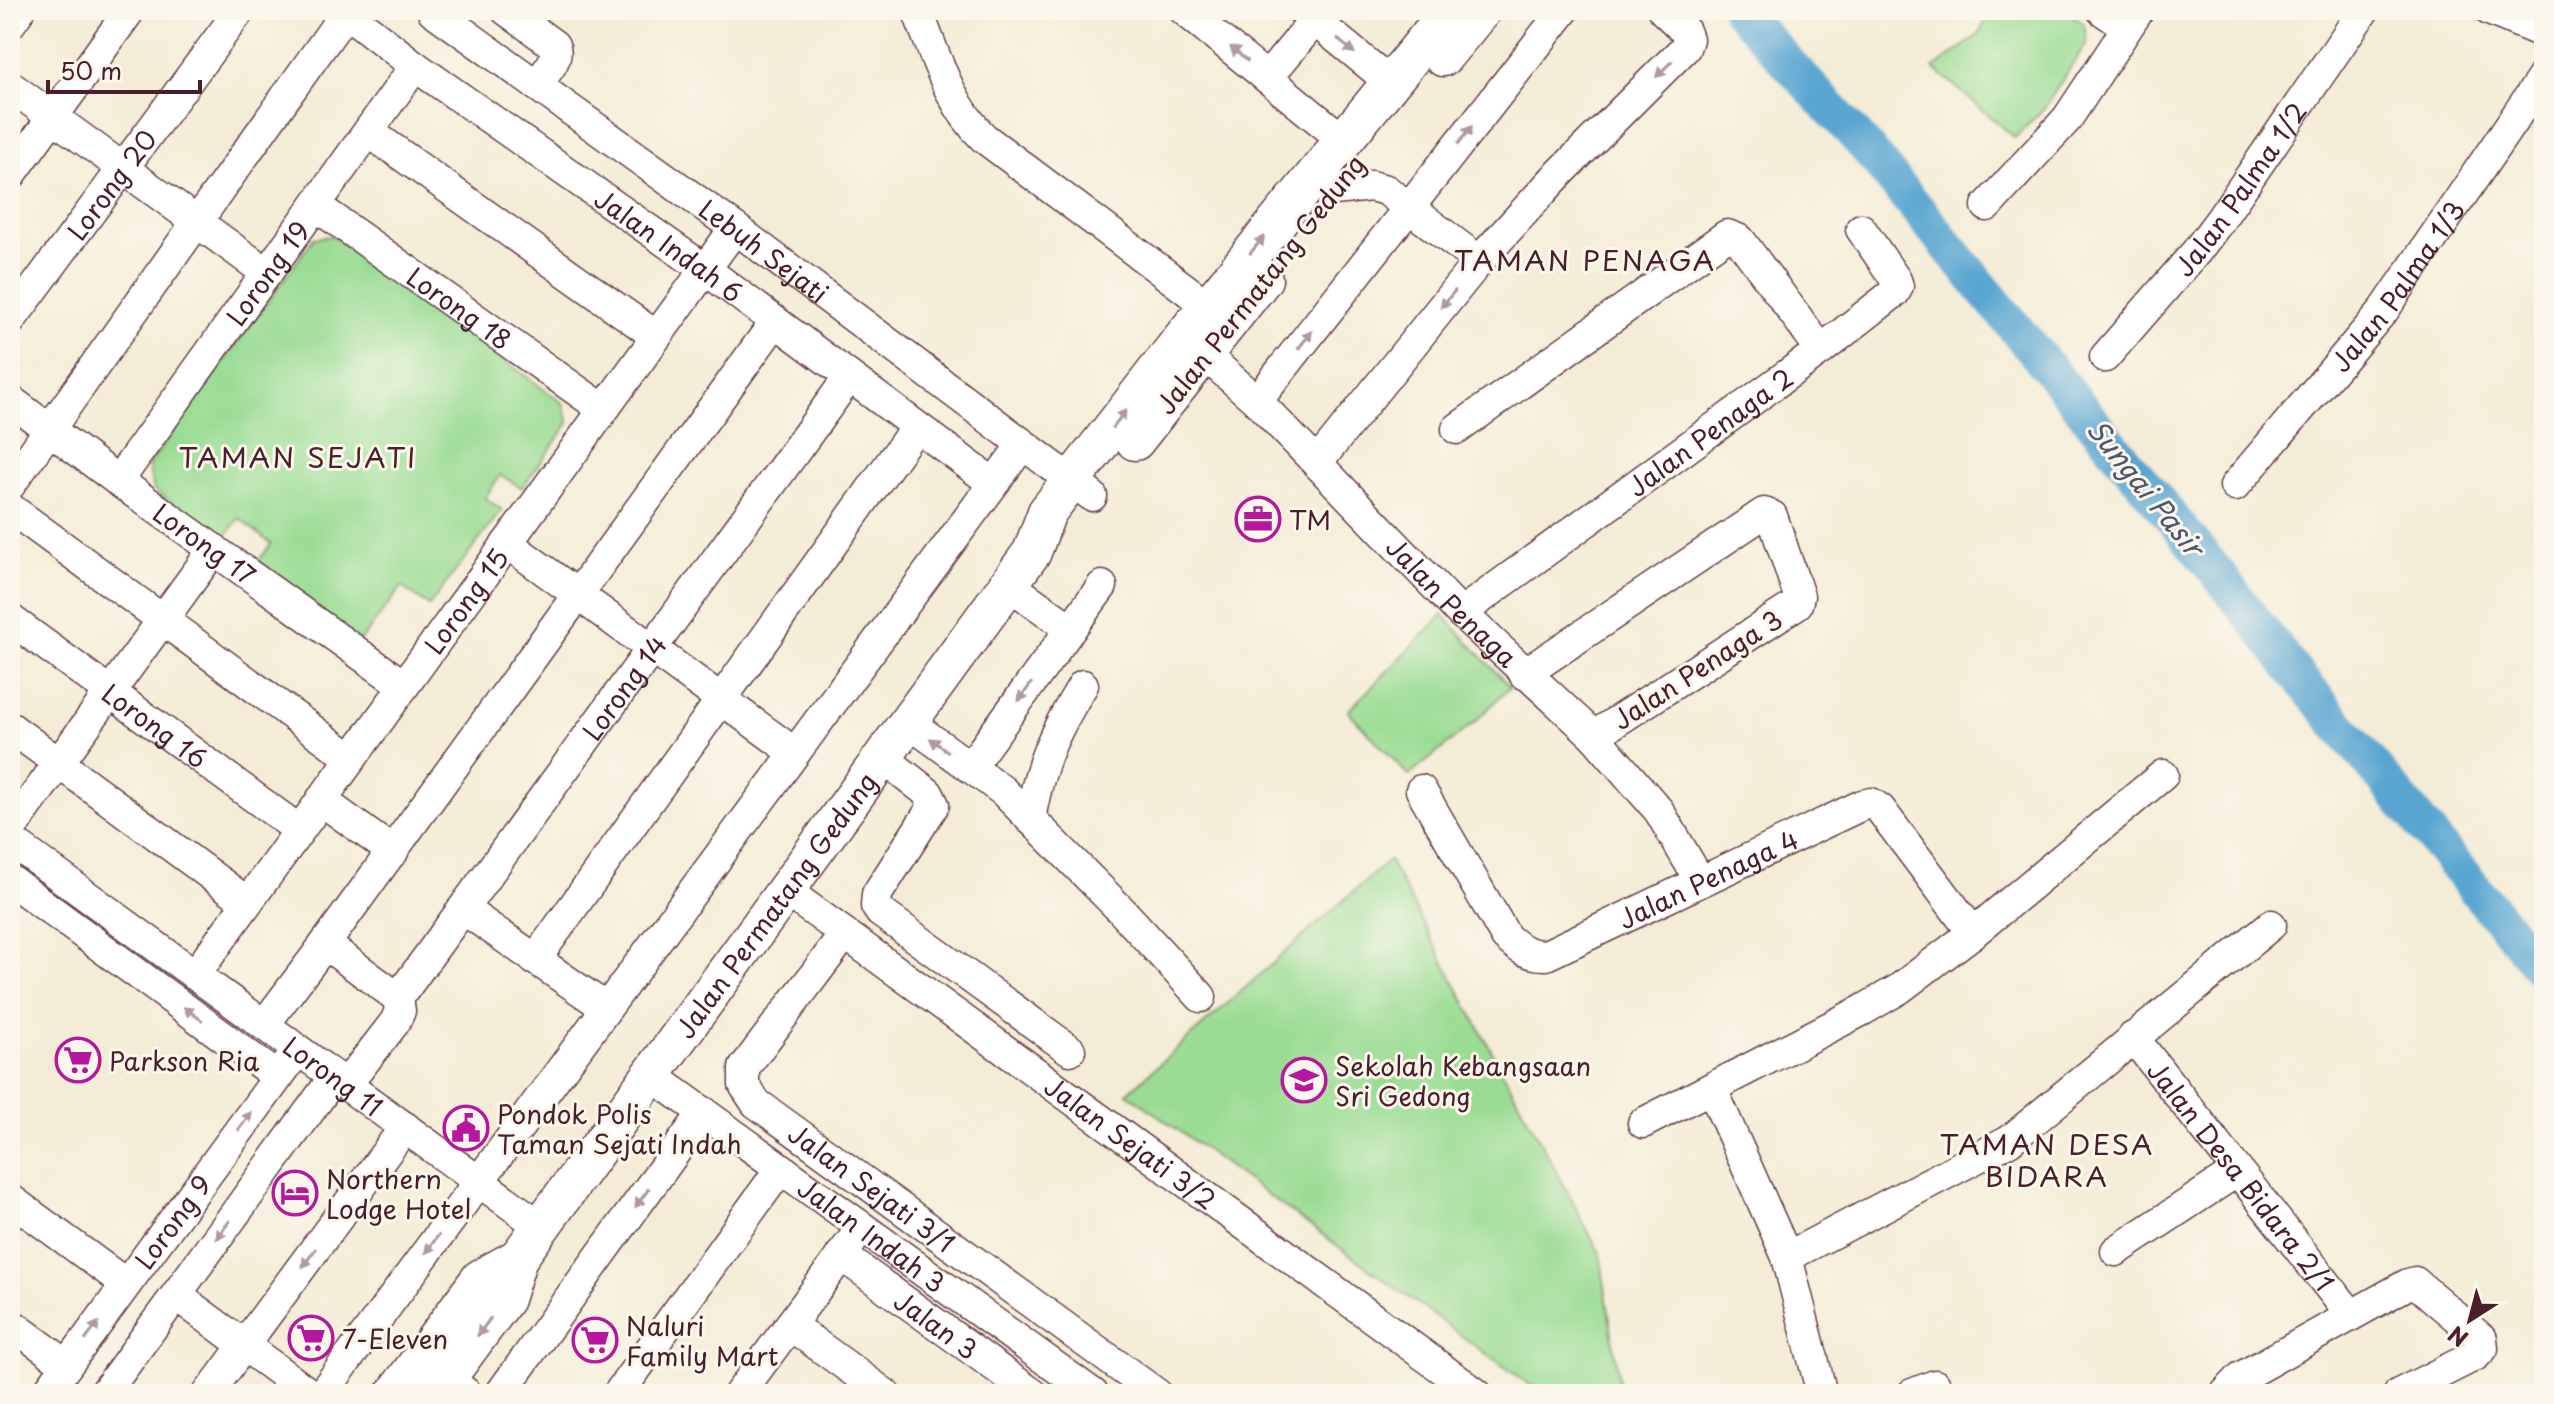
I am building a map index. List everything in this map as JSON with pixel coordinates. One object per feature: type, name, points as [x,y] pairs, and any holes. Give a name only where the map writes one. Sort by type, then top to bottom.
[{"type":"main road","name":"Jalan Permatang Gedung","points":[[1194,345],[1208,306],[1450,10]]},
{"type":"main road","name":"Jalan Permatang Gedung","points":[[450,1389],[505,1299],[518,1258],[540,1226],[1008,584],[1032,552],[1067,528],[1082,488],[1194,345],[1334,190],[1482,10]]},
{"type":"main road","name":"Jalan Permatang Gedung","points":[[395,1394],[480,1279],[518,1258]]},
{"type":"street","points":[[10,24],[20,10]]},
{"type":"street","points":[[10,176],[130,10]]},
{"type":"street","name":"Lorong 20","points":[[10,321],[240,10]]},
{"type":"street","name":"Lebuh Sejati","points":[[432,10],[735,228],[1082,488]]},
{"type":"street","points":[[506,10],[554,45],[557,51],[536,85]]},
{"type":"street","points":[[917,10],[956,104],[967,121],[984,138],[1208,306]]},
{"type":"street","points":[[1184,10],[1342,139]]},
{"type":"street","points":[[1257,401],[1564,10]]},
{"type":"street","points":[[1317,463],[1479,261],[1554,179],[1685,48],[1688,39],[1685,31],[1663,10]]},
{"type":"street","name":"Jalan Palma 1/2","points":[[2105,357],[2212,231],[2364,10]]},
{"type":"street","points":[[2489,10],[2544,33]]},
{"type":"street","points":[[10,485],[345,11]]},
{"type":"street","name":"Jalan Indah 6","points":[[345,11],[415,66],[706,270],[993,483]]},
{"type":"street","points":[[1267,78],[1308,15],[1390,82]]},
{"type":"street","points":[[1987,206],[2067,119],[2123,16]]},
{"type":"street","name":"Lorong 19","points":[[118,481],[415,66]]},
{"type":"street","name":"Jalan Palma 1/3","points":[[2235,486],[2384,310],[2544,75]]},
{"type":"street","points":[[10,86],[267,273]]},
{"type":"street","points":[[369,132],[656,336]]},
{"type":"street","points":[[1334,190],[1371,186],[1386,190],[1479,261]]},
{"type":"street","name":"Lorong 18","points":[[316,206],[603,409]]},
{"type":"street","name":"Lorong 15","points":[[195,975],[735,228]]},
{"type":"street","name":"Jalan Penaga 2","points":[[1461,613],[1821,350],[1895,292],[1898,286],[1896,280],[1861,229]]},
{"type":"street","points":[[1457,429],[1727,235],[1740,240],[1821,350]]},
{"type":"street","points":[[264,1025],[393,852],[775,322]]},
{"type":"street","name":"Jalan Penaga","points":[[1194,345],[1257,401],[1461,613],[1594,736],[1659,811],[1700,881]]},
{"type":"street","name":"Lorong 14","points":[[398,998],[849,377]]},
{"type":"street","name":"Lorong 17","points":[[10,400],[403,685]]},
{"type":"street","points":[[535,960],[916,427]]},
{"type":"street","points":[[322,1394],[1023,444]]},
{"type":"street","points":[[10,508],[351,758]]},
{"type":"street","name":"Jalan Penaga 3","points":[[1524,674],[1764,513],[1772,516],[1799,600],[1794,607],[1594,736]]},
{"type":"street","points":[[507,543],[795,753]]},
{"type":"street","points":[[10,830],[214,549]]},
{"type":"street","points":[[1008,584],[1071,629]]},
{"type":"street","points":[[970,767],[1102,586]]},
{"type":"street","name":"Lorong 16","points":[[10,619],[299,830]]},
{"type":"street","points":[[1030,819],[1049,745],[1083,685]]},
{"type":"street","points":[[908,722],[1003,791],[1122,911],[1201,997]]},
{"type":"street","points":[[10,727],[247,902]]},
{"type":"street","points":[[882,757],[928,793],[934,805],[877,894],[876,906],[880,912],[1070,1050]]},
{"type":"street","points":[[1643,1123],[1899,989],[1973,933],[2163,775]]},
{"type":"street","name":"Jalan Penaga 4","points":[[1421,790],[1506,937],[1531,955],[1546,955],[1871,803],[1880,809],[1973,933]]},
{"type":"street","points":[[321,800],[393,852]]},
{"type":"street","name":"Lorong 11","points":[[10,840],[540,1226]]},
{"type":"street","points":[[10,880],[278,1077]]},
{"type":"street","name":"Jalan Sejati 3/2","points":[[785,890],[1477,1394]]},
{"type":"street","points":[[463,909],[606,1008]]},
{"type":"street","points":[[1787,1257],[2009,1141],[2271,925]]},
{"type":"street","name":"Jalan Sejati 3/1","points":[[845,934],[744,1068],[744,1085],[756,1103],[1157,1394]]},
{"type":"street","points":[[325,944],[398,998]]},
{"type":"street","name":"Lorong 9","points":[[104,1394],[184,1283],[341,1081],[395,1022],[400,1011],[398,998]]},
{"type":"street","name":"Jalan Desa Bidara 2/1","points":[[2133,1037],[2351,1315]]},
{"type":"street","name":"Lorong 9","points":[[46,1394],[298,1050]]},
{"type":"street","name":"Jalan Indah 3","points":[[650,1074],[1093,1394]]},
{"type":"street","points":[[1712,1089],[1787,1257],[1822,1394]]},
{"type":"street","points":[[500,1394],[704,1112]]},
{"type":"street","points":[[208,1394],[405,1127]]},
{"type":"street","points":[[618,1394],[781,1168]]},
{"type":"street","points":[[2116,1251],[2236,1172]]},
{"type":"street","points":[[10,1199],[126,1284]]},
{"type":"street","points":[[739,1394],[862,1227]]},
{"type":"street","points":[[156,1244],[184,1283],[244,1346],[310,1394]]},
{"type":"street","name":"Jalan 3","points":[[841,1255],[1033,1394]]},
{"type":"street","points":[[2225,1394],[2241,1377],[2415,1282],[2482,1339],[2483,1348],[2476,1355],[2399,1394]]},
{"type":"street","points":[[10,1323],[67,1365]]},
{"type":"street","points":[[790,1325],[885,1394]]},
{"type":"green space","points":[[1992,10],[2065,10],[2084,24],[2087,42],[2044,108],[2015,138],[1934,68],[1978,35]]},
{"type":"green space","points":[[332,236],[563,403],[569,423],[522,488],[500,475],[485,498],[502,510],[429,606],[402,587],[360,641],[256,564],[271,544],[239,518],[223,540],[154,490],[148,466],[314,238]]},
{"type":"green space","points":[[1443,615],[1510,687],[1477,720],[1409,776],[1348,711]]},
{"type":"green space","points":[[1389,860],[1600,1253],[1621,1394],[1542,1394],[1127,1093]]},
{"type":"waterway","name":"Sungai Pasir","points":[[1739,10],[1866,147],[2544,972]]},
{"type":"place","name":"TM","points":[[1258,519]]},
{"type":"place","name":"Parkson Ria","points":[[78,1060]]},
{"type":"place","name":"Sekolah Kebangsaan Sri Gedong","points":[[1304,1080]]},
{"type":"place","name":"Pondok Polis Taman Sejati Indah","points":[[466,1128]]},
{"type":"place","name":"Northern Lodge Hotel","points":[[295,1193]]},
{"type":"place","name":"7-Eleven","points":[[311,1338]]},
{"type":"place","name":"Naluri Family Mart","points":[[595,1340]]},
{"type":"district","name":"TAMAN PENAGA","points":[[1585,259]]},
{"type":"district","name":"TAMAN SEJATI","points":[[298,456]]},
{"type":"district","name":"TAMAN DESA BIDARA","points":[[2047,1159]]}]
